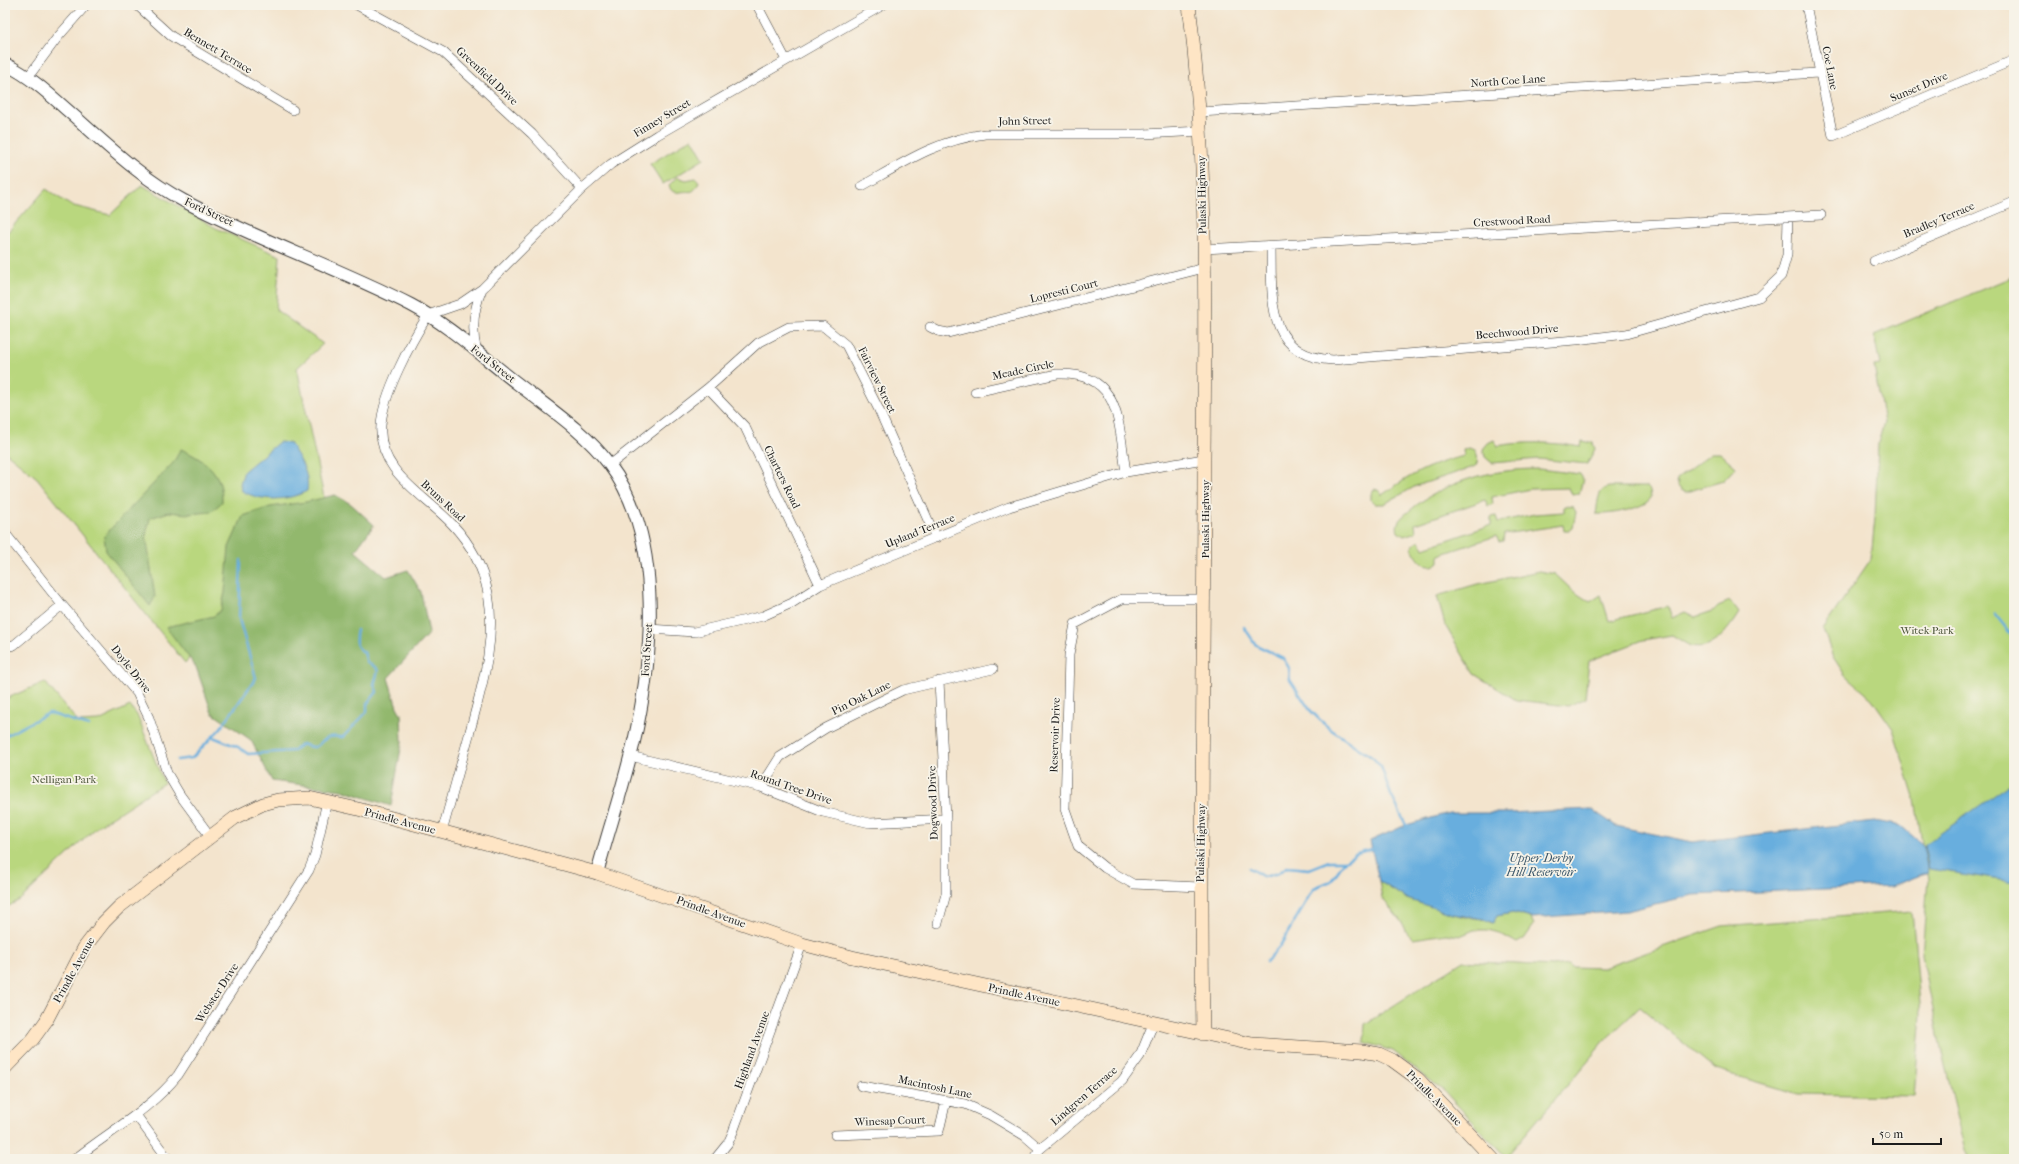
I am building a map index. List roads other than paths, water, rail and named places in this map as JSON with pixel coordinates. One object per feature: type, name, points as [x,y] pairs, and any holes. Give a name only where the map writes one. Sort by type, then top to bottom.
[{"type":"main road","name":"Pulaski Highway","points":[[1188,5],[1200,112],[1204,249],[1205,599],[1200,887],[1203,1034]]},
{"type":"main road","name":"Prindle Avenue","points":[[5,1068],[33,1039],[46,1021],[84,948],[104,922],[120,907],[236,817],[263,804],[291,799],[309,798],[327,801],[597,873],[802,944],[852,957],[1153,1024],[1252,1044],[1362,1051],[1384,1056],[1418,1079],[1493,1159]]},
{"type":"street","points":[[28,77],[57,38],[86,5]]},
{"type":"street","name":"Bennett Terrace","points":[[137,5],[171,36],[293,110]]},
{"type":"street","name":"Greenfield Drive","points":[[357,5],[443,52],[532,134],[582,189]]},
{"type":"street","points":[[757,5],[786,60]]},
{"type":"street","name":"Finney Street","points":[[428,315],[460,304],[482,289],[582,189],[611,164],[657,135],[883,5]]},
{"type":"street","name":"Coe Lane","points":[[1808,6],[1818,73],[1833,136]]},
{"type":"street","name":"Sunset Drive","points":[[1833,136],[2014,60]]},
{"type":"street","name":"Ford Street","points":[[5,64],[28,77],[142,173],[167,191],[209,213],[381,290],[428,315],[561,416],[593,446],[610,465],[633,506],[646,552],[649,629],[643,697],[630,756],[597,873]]},
{"type":"street","name":"North Coe Lane","points":[[1200,112],[1818,73]]},
{"type":"street","name":"John Street","points":[[862,186],[923,152],[946,142],[967,136],[985,134],[1144,134],[1201,131]]},
{"type":"street","name":"Bradley Terrace","points":[[1874,260],[2014,202]]},
{"type":"street","name":"Crestwood Road","points":[[1204,249],[1821,215]]},
{"type":"street","name":"Beechwood Drive","points":[[1271,246],[1272,307],[1279,327],[1292,347],[1301,353],[1311,357],[1333,360],[1576,340],[1626,334],[1759,297],[1781,276],[1787,255],[1788,217]]},
{"type":"street","name":"Lopresti Court","points":[[930,327],[938,332],[948,333],[1204,268]]},
{"type":"street","name":"Finney Street","points":[[477,352],[474,339],[474,315],[482,289]]},
{"type":"street","name":"Bruns Road","points":[[428,315],[396,377],[383,412],[381,437],[385,452],[397,474],[452,524],[471,548],[481,569],[491,616],[490,641],[484,676],[442,832]]},
{"type":"street","name":"Fairview Street","points":[[610,465],[708,388],[758,344],[789,327],[823,326],[846,345],[878,408],[936,538]]},
{"type":"street","name":"Meade Circle","points":[[975,392],[1058,374],[1072,373],[1097,381],[1107,392],[1116,409],[1126,472]]},
{"type":"street","name":"Charters Road","points":[[708,388],[745,427],[820,585]]},
{"type":"street","name":"Upland Terrace","points":[[649,629],[694,632],[763,616],[792,603],[820,585],[1009,507],[1021,505],[1047,494],[1126,472],[1204,459]]},
{"type":"street","name":"Doyle Drive","points":[[5,533],[62,605],[137,693],[150,718],[167,773],[180,795],[210,836]]},
{"type":"street","name":"Reservoir Drive","points":[[1200,887],[1133,884],[1105,868],[1078,846],[1065,809],[1069,655],[1075,624],[1122,599],[1205,599]]},
{"type":"street","points":[[5,647],[14,645],[62,605]]},
{"type":"street","name":"Pin Oak Lane","points":[[761,787],[780,757],[826,728],[903,690],[993,669]]},
{"type":"street","name":"Dogwood Drive","points":[[938,923],[946,894],[946,819],[939,681]]},
{"type":"street","name":"Round Tree Drive","points":[[630,756],[761,787],[823,812],[870,823],[946,819]]},
{"type":"street","name":"Webster Drive","points":[[75,1159],[136,1115],[164,1092],[178,1075],[298,890],[309,870],[315,855],[327,801]]},
{"type":"street","name":"Highland Avenue","points":[[715,1159],[728,1143],[733,1132],[802,944]]},
{"type":"street","name":"Lindgren Terrace","points":[[1033,1159],[1040,1149],[1122,1081],[1140,1056],[1153,1024]]},
{"type":"street","name":"Macintosh Lane","points":[[862,1086],[965,1104],[990,1115],[1025,1136],[1040,1149]]},
{"type":"street","name":"Winesap Court","points":[[836,1134],[939,1131],[946,1101]]},
{"type":"street","points":[[136,1115],[168,1159]]},
{"type":"water","points":[[279,442],[290,443],[297,454],[307,478],[307,491],[292,497],[274,499],[249,495],[242,491],[240,484],[244,471]]},
{"type":"water","points":[[2009,785],[2014,790],[2014,882],[1929,869],[1924,845]]},
{"type":"water","name":"Upper Derby Hill Reservoir","points":[[1591,809],[1616,826],[1692,842],[1874,821],[1901,826],[1923,845],[1928,872],[1891,886],[1693,895],[1627,911],[1531,918],[1513,913],[1497,916],[1493,923],[1483,919],[1452,914],[1407,899],[1379,881],[1370,841],[1406,825],[1449,813],[1509,813]]},
{"type":"waterway","points":[[177,760],[192,758],[220,729],[256,678],[239,619],[241,560]]},
{"type":"waterway","points":[[1994,613],[2014,638]]},
{"type":"waterway","points":[[1244,627],[1256,645],[1283,658],[1289,668],[1290,680],[1310,710],[1330,729],[1373,758],[1381,767],[1391,795],[1406,825],[1410,826]]},
{"type":"waterway","points":[[213,737],[238,747],[248,754],[293,751],[302,744],[315,747],[329,737],[343,737],[367,712],[367,704],[377,692],[374,684],[378,671],[375,667],[367,663],[364,652],[358,648],[356,640],[357,630]]},
{"type":"waterway","points":[[5,736],[49,713],[89,726]]},
{"type":"waterway","points":[[1249,868],[1264,877],[1278,873],[1287,867],[1309,869],[1329,861],[1345,861],[1357,853],[1375,848]]},
{"type":"waterway","points":[[1266,962],[1280,946],[1314,888],[1331,881],[1345,861]]},
{"type":"park label","name":"Witek Park","points":[[1927,630]]},
{"type":"park label","name":"Nelligan Park","points":[[64,779]]}]
